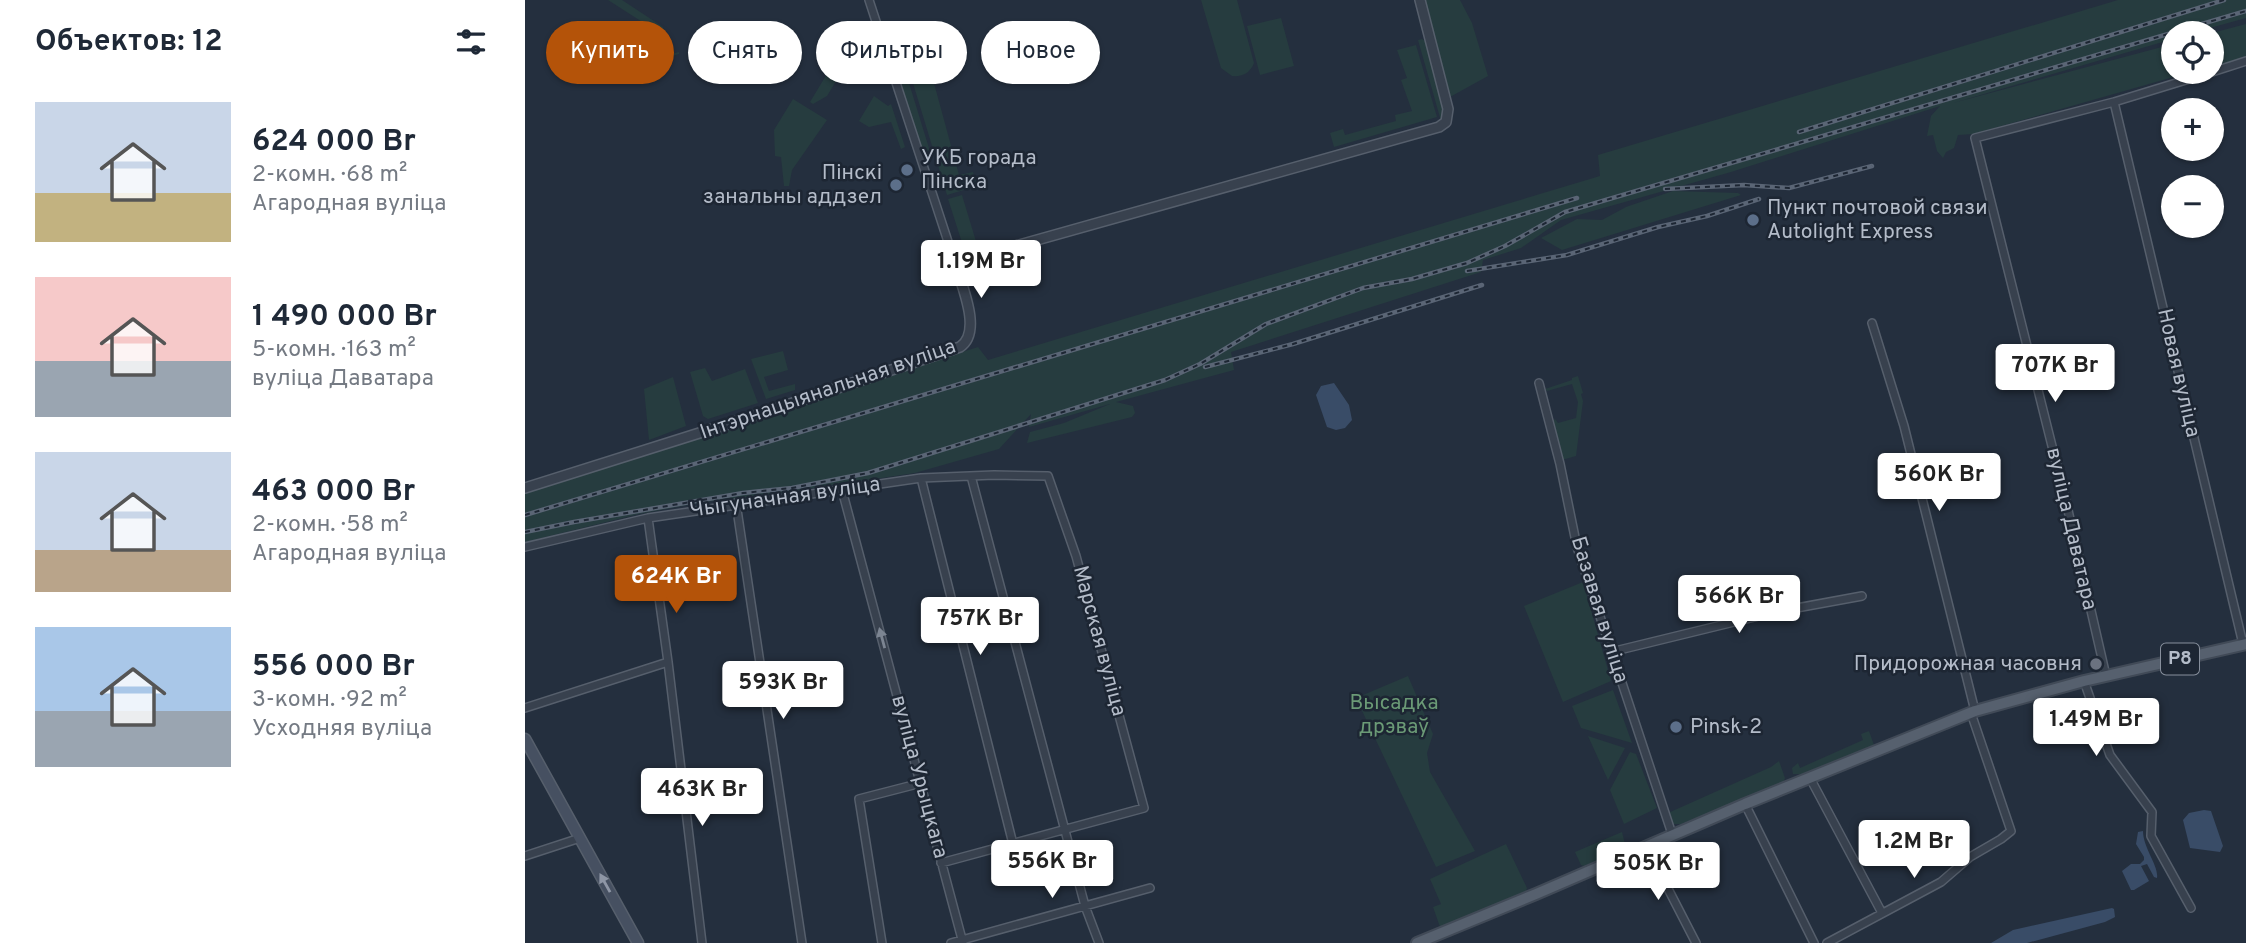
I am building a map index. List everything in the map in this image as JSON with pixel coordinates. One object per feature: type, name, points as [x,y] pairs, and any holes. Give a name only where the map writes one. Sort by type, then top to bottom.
[{"type":"main road","name":"Р8","points":[[1417,943],[1672,834],[1973,712],[2084,681],[2245,644]]},
{"type":"main road","points":[[525,738],[638,943]]},
{"type":"street","points":[[870,0],[955,263],[1423,132],[1446,122],[1448,109],[1420,0]]},
{"type":"street","points":[[2224,68],[2246,61]]},
{"type":"street","points":[[2113,102],[2172,84]]},
{"type":"street","name":"вуліца Даватара","points":[[2110,675],[1975,138],[2113,102]]},
{"type":"street","name":"Новая вуліца","points":[[2113,102],[2245,644]]},
{"type":"street","name":"Інтэрнацыянальная вуліца","points":[[525,488],[960,347],[967,341],[972,326],[955,263]]},
{"type":"street","points":[[1827,943],[1941,882],[1970,857],[2011,831],[1973,712],[1904,426],[1872,323]]},
{"type":"street","name":"Базавая вуліца","points":[[1538,383],[1560,464],[1577,547],[1672,834]]},
{"type":"street","points":[[971,475],[1085,906],[1098,943]]},
{"type":"street","name":"Чыгуначная вуліца","points":[[525,547],[649,518],[736,503],[921,478],[971,475],[1048,476]]},
{"type":"street","name":"Марская вуліца","points":[[1048,476],[1076,556],[1144,808],[1066,829]]},
{"type":"street","points":[[921,478],[1013,844]]},
{"type":"street","name":"вуліца Урыцкага","points":[[842,490],[963,942]]},
{"type":"street","points":[[736,503],[802,943]]},
{"type":"street","points":[[649,518],[702,943]]},
{"type":"street","points":[[1611,652],[1775,612],[1862,596]]},
{"type":"street","points":[[525,708],[668,662]]},
{"type":"street","points":[[2084,681],[2110,755],[2152,812],[2151,836],[2191,908]]},
{"type":"street","points":[[1810,778],[1882,913]]},
{"type":"street","points":[[882,943],[859,799],[921,783]]},
{"type":"street","points":[[1745,804],[1814,943]]},
{"type":"street","points":[[941,863],[1066,829]]},
{"type":"street","points":[[525,856],[580,838]]},
{"type":"street","points":[[1646,846],[1696,943]]},
{"type":"street","points":[[951,943],[963,942],[1150,888]]},
{"type":"green space","points":[[608,0],[622,0],[654,21],[641,21]]},
{"type":"green space","points":[[1201,0],[1237,0],[1254,63],[1246,74],[1232,76],[1221,68]]},
{"type":"green space","points":[[1425,0],[1460,0],[1472,23],[1488,76],[1450,97]]},
{"type":"green space","points":[[2118,0],[2246,0],[2246,18],[2224,24],[2224,21],[2161,21],[2161,42],[1953,103],[2161,47],[2161,81],[1973,134],[1958,135],[1954,148],[1946,152],[1943,158],[1937,151],[1933,135],[1927,136],[1931,116],[1940,106],[1731,172],[1561,220],[1521,248],[1483,260],[1481,272],[1231,352],[1234,370],[1116,402],[1133,406],[1135,413],[1132,417],[1027,443],[1030,432],[1064,423],[1110,404],[1029,427],[1031,414],[999,449],[915,473],[705,502],[639,514],[525,542],[525,492],[978,347],[988,360],[1600,176],[1598,155]]},
{"type":"green space","points":[[1281,18],[1294,66],[1260,75],[1247,26]]},
{"type":"green space","points":[[2246,24],[2246,58],[2224,64],[2224,30]]},
{"type":"green space","points":[[1418,40],[1427,42],[1446,115],[1441,121]]},
{"type":"green space","points":[[1416,45],[1437,117],[1334,147],[1330,133],[1343,129],[1345,135],[1396,121],[1395,115],[1412,111],[1401,80],[1407,78],[1397,50]]},
{"type":"green space","points":[[821,84],[834,84],[827,96],[813,104],[810,102]]},
{"type":"green space","points":[[901,84],[909,84],[932,158],[924,156]]},
{"type":"green space","points":[[913,84],[934,84],[959,175],[973,172],[977,186],[947,195]]},
{"type":"green space","points":[[874,96],[888,106],[891,104],[905,147],[901,149],[891,122],[869,127],[859,121]]},
{"type":"green space","points":[[793,99],[827,120],[792,170],[789,186],[784,186],[781,157],[775,156],[774,130]]},
{"type":"green space","points":[[1673,191],[1741,195],[1562,250],[1541,238],[1577,219],[1602,220],[1626,207]]},
{"type":"green space","points":[[962,195],[978,248],[965,252],[948,199]]},
{"type":"green space","points":[[783,351],[788,370],[764,377],[769,391],[795,384],[795,390],[766,399],[751,359]]},
{"type":"green space","points":[[705,368],[712,381],[745,369],[758,403],[708,419],[703,416],[690,372]]},
{"type":"green space","points":[[1578,376],[1583,401],[1576,456],[1562,460],[1552,422],[1555,419],[1558,423],[1576,418],[1578,402],[1572,384],[1547,391],[1545,389]]},
{"type":"green space","points":[[673,377],[686,426],[649,440],[644,389]]},
{"type":"green space","points":[[1583,582],[1611,681],[1563,702],[1524,606]]},
{"type":"green space","name":"Высадка дрэваў","points":[[1408,676],[1433,734],[1427,753],[1430,772],[1475,851],[1436,867],[1356,698]]},
{"type":"green space","points":[[1613,690],[1632,743],[1581,728],[1572,706]]},
{"type":"green space","points":[[1869,731],[1874,745],[1802,774],[1793,774],[1792,768],[1798,763],[1800,768],[1863,740],[1861,734]]},
{"type":"green space","points":[[1588,736],[1625,748],[1608,780]]},
{"type":"green space","points":[[1630,752],[1636,754],[1657,808],[1624,824],[1610,790]]},
{"type":"green space","points":[[1779,761],[1785,778],[1783,783],[1681,824],[1673,824],[1668,813]]},
{"type":"green space","points":[[1622,832],[1626,848],[1581,865],[1575,852]]},
{"type":"green space","points":[[1506,844],[1527,888],[1525,893],[1440,927],[1433,907],[1441,904],[1430,879]]},
{"type":"water","points":[[1334,383],[1349,405],[1352,420],[1345,428],[1336,430],[1327,427],[1316,395],[1321,386]]},
{"type":"water","points":[[2211,811],[2223,846],[2220,852],[2190,848],[2183,820],[2189,813]]},
{"type":"water","points":[[2143,831],[2157,878],[2147,864],[2141,866],[2149,881],[2131,890],[2122,871],[2131,864],[2140,864],[2144,860],[2136,844],[2138,832]]},
{"type":"water","points":[[2112,908],[2115,917],[2105,922],[2027,943],[1991,943],[2013,930]]},
{"type":"railway","points":[[1799,132],[2224,0]]},
{"type":"railway","points":[[525,532],[868,473],[1165,380],[1200,364],[1266,324],[1363,288],[1412,279],[1467,263],[1505,246],[1565,212],[2246,11]]},
{"type":"railway","points":[[1665,189],[1744,185],[1789,188],[1872,166]]},
{"type":"railway","points":[[525,515],[1577,198]]},
{"type":"railway","points":[[1467,271],[1567,255],[1759,199]]},
{"type":"railway","points":[[1205,367],[1293,344],[1482,285]]},
{"type":"place","name":"УКБ горада Пінска","points":[[907,170]]},
{"type":"place","name":"Пінскі занальны аддзел","points":[[896,185]]},
{"type":"place","name":"Пункт почтовой связи Autolight Express","points":[[1753,220]]},
{"type":"place","name":"Придорожная часовня","points":[[2096,664]]},
{"type":"place","name":"Pinsk-2","points":[[1676,727]]}]
